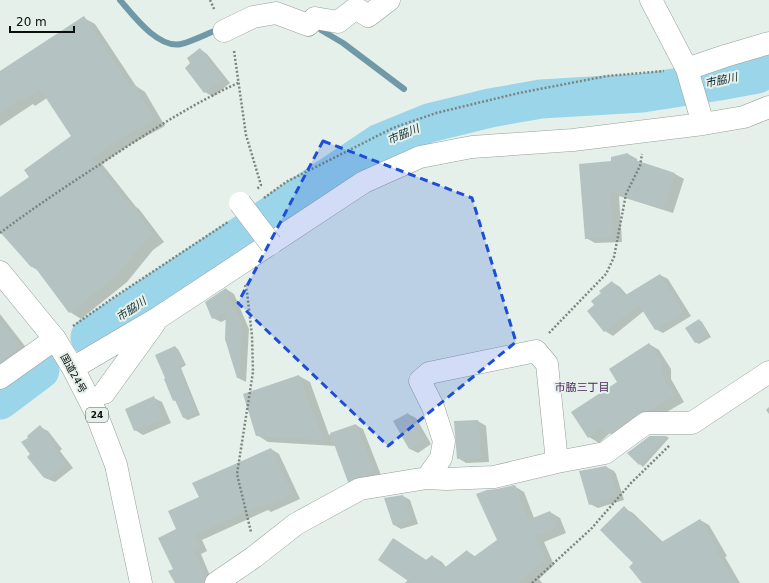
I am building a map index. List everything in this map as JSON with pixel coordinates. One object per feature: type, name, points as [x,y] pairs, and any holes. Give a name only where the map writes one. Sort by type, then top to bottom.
[{"type":"main road","points":[[224,32],[253,17],[276,13],[308,25],[315,18],[338,22],[356,8],[368,16],[389,0]]},
{"type":"main road","points":[[651,0],[687,69],[702,124]]},
{"type":"main road","points":[[687,69],[769,43]]},
{"type":"main road","points":[[73,368],[158,318],[364,182],[420,157],[472,147],[573,140],[702,124],[744,117],[769,107]]},
{"type":"main road","points":[[242,204],[271,244]]},
{"type":"main road","name":"国道24号","points":[[0,272],[54,339],[73,368],[96,413],[116,464],[141,583]]},
{"type":"main road","points":[[104,393],[158,318]]},
{"type":"main road","points":[[0,378],[54,339]]},
{"type":"main road","points":[[427,478],[441,458],[444,441],[433,407],[420,381],[429,373],[536,351],[546,364],[557,462]]},
{"type":"main road","points":[[216,583],[254,557],[296,524],[360,489],[427,478],[446,479],[494,477],[557,462],[605,453],[646,422],[692,423],[769,372]]},
{"type":"path","points":[[54,339],[242,204],[261,185],[246,135],[232,40],[224,32],[210,0]]},
{"type":"path","points":[[261,200],[286,182],[393,128],[436,113],[519,93],[607,76],[687,69]]},
{"type":"path","points":[[0,233],[30,210],[125,148],[211,95],[238,83]]},
{"type":"path","points":[[536,351],[546,336],[606,274],[614,257],[626,194],[640,166],[646,132]]},
{"type":"path","points":[[238,266],[247,292],[252,336],[253,372],[237,474],[252,536],[254,557]]},
{"type":"path","points":[[532,583],[591,529],[632,483],[692,423]]},
{"type":"highlighted area","points":[[323,141],[472,198],[516,342],[388,446],[238,303]]},
{"type":"building","points":[[84,16],[130,87],[134,84],[154,120],[117,140],[92,158],[127,202],[128,201],[153,235],[142,244],[116,276],[69,313],[34,266],[31,267],[0,232],[0,197],[29,177],[24,170],[71,136],[40,89],[0,112],[0,71]]},
{"type":"building","points":[[200,48],[223,79],[204,93],[185,68],[190,63],[187,58]]},
{"type":"building","points":[[628,153],[629,158],[675,173],[663,209],[610,191],[613,237],[585,239],[579,164],[611,161],[611,157]]},
{"type":"building","points":[[660,274],[683,312],[655,330],[639,305],[604,332],[587,311],[594,305],[591,301],[601,293],[599,291],[612,281],[624,296]]},
{"type":"building","points":[[226,288],[242,324],[239,378],[237,378],[225,339],[226,312],[212,319],[205,302]]},
{"type":"building","points":[[699,319],[708,334],[695,343],[685,328]]},
{"type":"building","points":[[0,321],[20,347],[0,362]]},
{"type":"building","points":[[649,343],[661,362],[661,373],[674,396],[649,410],[639,413],[609,434],[602,426],[588,438],[571,412],[617,382],[609,369]]},
{"type":"building","points":[[175,346],[183,363],[178,366],[197,413],[183,418],[175,400],[173,401],[155,355]]},
{"type":"building","points":[[299,375],[324,440],[256,436],[243,394]]},
{"type":"building","points":[[154,396],[163,419],[134,431],[125,409]]},
{"type":"building","points":[[408,413],[424,440],[409,449],[393,421]]},
{"type":"building","points":[[478,420],[481,458],[457,459],[454,421]]},
{"type":"building","points":[[356,424],[374,471],[348,482],[330,433]]},
{"type":"building","points":[[40,425],[55,444],[53,446],[66,464],[47,479],[46,477],[44,478],[27,457],[30,454],[21,442],[28,438],[27,436]]},
{"type":"building","points":[[650,436],[666,436],[639,465],[627,453]]},
{"type":"building","points":[[271,448],[292,494],[261,508],[260,505],[194,535],[200,546],[193,549],[206,576],[204,583],[175,583],[168,571],[173,569],[158,538],[176,529],[168,511],[199,497],[192,483]]},
{"type":"building","points":[[606,466],[609,469],[617,496],[589,505],[579,471]]},
{"type":"building","points":[[515,485],[528,520],[550,511],[557,527],[535,536],[545,559],[518,583],[411,583],[378,560],[393,538],[426,560],[432,555],[443,569],[467,550],[472,558],[497,540],[476,494],[487,490]]},
{"type":"building","points":[[403,495],[411,520],[393,525],[384,498]]},
{"type":"building","points":[[624,506],[660,543],[700,519],[718,550],[716,551],[735,583],[642,583],[629,567],[633,563],[600,530]]},
{"type":"waterway","points":[[120,0],[147,30],[155,36],[172,44],[186,43],[219,29]]},
{"type":"waterway","points":[[321,30],[343,43],[404,89]]},
{"type":"waterway","name":"市脇川","points":[[90,337],[380,143],[429,123],[490,108],[541,99],[642,93],[757,74],[769,68]]},
{"type":"waterway","name":"市脇川","points":[[0,400],[40,370]]},
{"type":"district","name":"市脇三丁目","points":[[582,387]]}]
